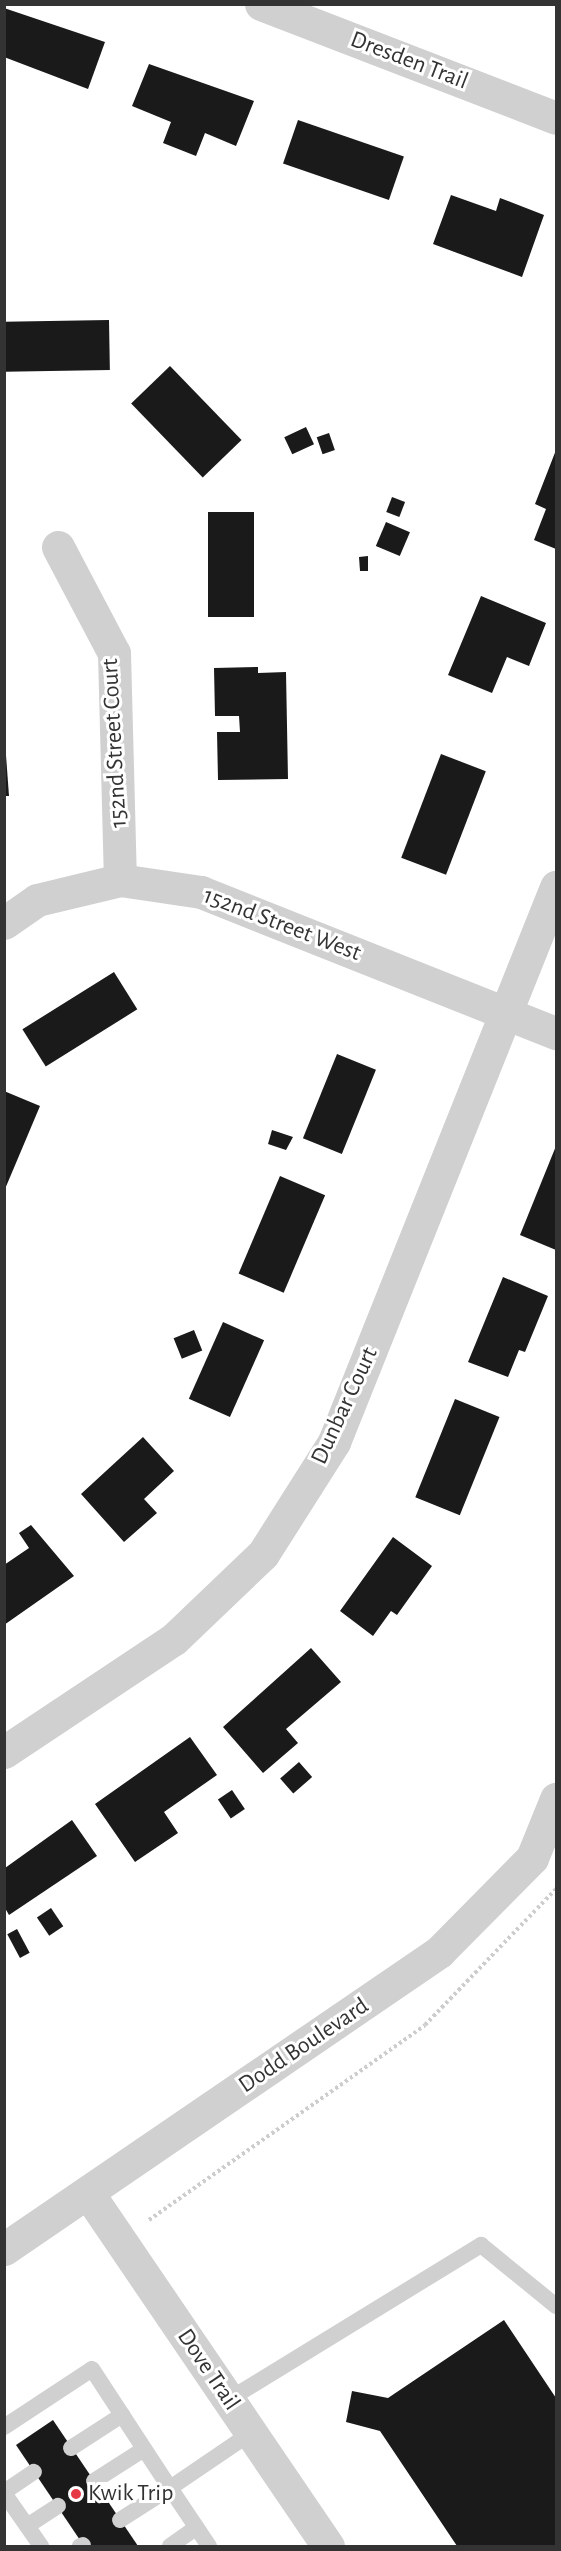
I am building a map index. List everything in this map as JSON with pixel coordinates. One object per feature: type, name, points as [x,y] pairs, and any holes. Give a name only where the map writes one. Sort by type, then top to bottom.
[{"type":"street","name":"Dresden Trail","points":[[261,4],[314,14],[556,118]]},
{"type":"street","name":"152nd Street Court","points":[[58,547],[114,653],[120,880]]},
{"type":"street","name":"152nd Street West","points":[[4,923],[37,900],[120,880],[201,892],[556,1033]]},
{"type":"street","name":"Dunbar Court","points":[[4,1752],[174,1638],[263,1554],[334,1442],[556,887]]},
{"type":"street","name":"Dodd Boulevard","points":[[4,2249],[439,1952],[532,1858],[556,1798]]},
{"type":"street","name":"Dove Trail","points":[[87,2193],[328,2547]]},
{"type":"lane","points":[[228,2400],[481,2245],[556,2306]]},
{"type":"lane","points":[[4,2427],[92,2369],[208,2547]]},
{"type":"lane","points":[[71,2448],[122,2415]]},
{"type":"lane","points":[[120,2520],[251,2433]]},
{"type":"lane","points":[[94,2481],[144,2449]]},
{"type":"lane","points":[[34,2472],[4,2493],[41,2547]]},
{"type":"lane","points":[[27,2526],[58,2506]]},
{"type":"lane","points":[[170,2547],[196,2528]]},
{"type":"path","points":[[170,2206],[425,2025],[556,1889]]},
{"type":"building","points":[[4,8],[105,42],[88,89],[4,57]]},
{"type":"building","points":[[149,64],[254,101],[236,146],[205,133],[196,156],[163,143],[171,122],[132,106]]},
{"type":"building","points":[[298,120],[404,156],[389,200],[283,163]]},
{"type":"building","points":[[451,195],[496,211],[500,198],[544,215],[522,277],[433,244]]},
{"type":"building","points":[[109,320],[110,370],[5,372],[4,322]]},
{"type":"building","points":[[170,366],[242,440],[203,478],[131,404]]},
{"type":"building","points":[[306,427],[314,444],[292,454],[284,437]]},
{"type":"building","points":[[329,433],[335,450],[323,454],[317,437]]},
{"type":"building","points":[[556,450],[556,549],[534,540],[546,509],[535,504]]},
{"type":"building","points":[[392,497],[405,502],[399,517],[386,512]]},
{"type":"building","points":[[208,512],[254,512],[254,617],[208,617]]},
{"type":"building","points":[[386,522],[410,532],[400,556],[376,546]]},
{"type":"building","points":[[368,556],[368,571],[360,571],[359,557]]},
{"type":"building","points":[[481,596],[546,623],[529,666],[507,657],[492,693],[448,675]]},
{"type":"building","points":[[258,667],[258,673],[286,672],[288,779],[218,780],[217,732],[240,732],[239,716],[215,716],[214,668]]},
{"type":"building","points":[[4,728],[9,796],[4,796]]},
{"type":"building","points":[[441,754],[486,771],[446,875],[401,858]]},
{"type":"building","points":[[114,972],[137,1009],[46,1067],[22,1029]]},
{"type":"building","points":[[337,1054],[376,1070],[342,1154],[303,1138]]},
{"type":"building","points":[[4,1091],[40,1106],[5,1189],[4,1189]]},
{"type":"building","points":[[272,1130],[293,1137],[286,1150],[268,1144]]},
{"type":"building","points":[[556,1146],[556,1250],[520,1235]]},
{"type":"building","points":[[280,1176],[325,1195],[284,1293],[239,1274]]},
{"type":"building","points":[[503,1277],[548,1296],[525,1352],[519,1350],[508,1377],[468,1362]]},
{"type":"building","points":[[223,1322],[264,1340],[230,1417],[189,1399]]},
{"type":"building","points":[[194,1330],[202,1350],[182,1359],[174,1338]]},
{"type":"building","points":[[455,1399],[500,1417],[460,1515],[415,1497]]},
{"type":"building","points":[[143,1437],[174,1471],[144,1499],[157,1513],[124,1542],[81,1494]]},
{"type":"building","points":[[31,1525],[74,1576],[4,1625],[4,1565],[29,1548],[19,1533]]},
{"type":"building","points":[[393,1537],[432,1566],[397,1615],[391,1611],[373,1636],[340,1611]]},
{"type":"building","points":[[311,1648],[341,1682],[286,1729],[298,1743],[263,1773],[223,1727]]},
{"type":"building","points":[[190,1737],[217,1775],[164,1812],[178,1833],[135,1862],[95,1804]]},
{"type":"building","points":[[299,1762],[312,1777],[293,1793],[280,1778]]},
{"type":"building","points":[[232,1790],[245,1809],[231,1819],[218,1800]]},
{"type":"building","points":[[72,1820],[97,1856],[9,1915],[5,1908],[5,1868]]},
{"type":"building","points":[[51,1908],[63,1926],[49,1936],[37,1918]]},
{"type":"building","points":[[17,1929],[30,1953],[20,1958],[7,1934]]},
{"type":"building","points":[[504,2320],[556,2398],[556,2546],[457,2546],[380,2431],[346,2422],[352,2391],[388,2398]]},
{"type":"building","name":"Kwik Trip","points":[[53,2420],[138,2546],[84,2546],[16,2445]]},
{"type":"place","name":"Kwik Trip","points":[[76,2494]]}]
